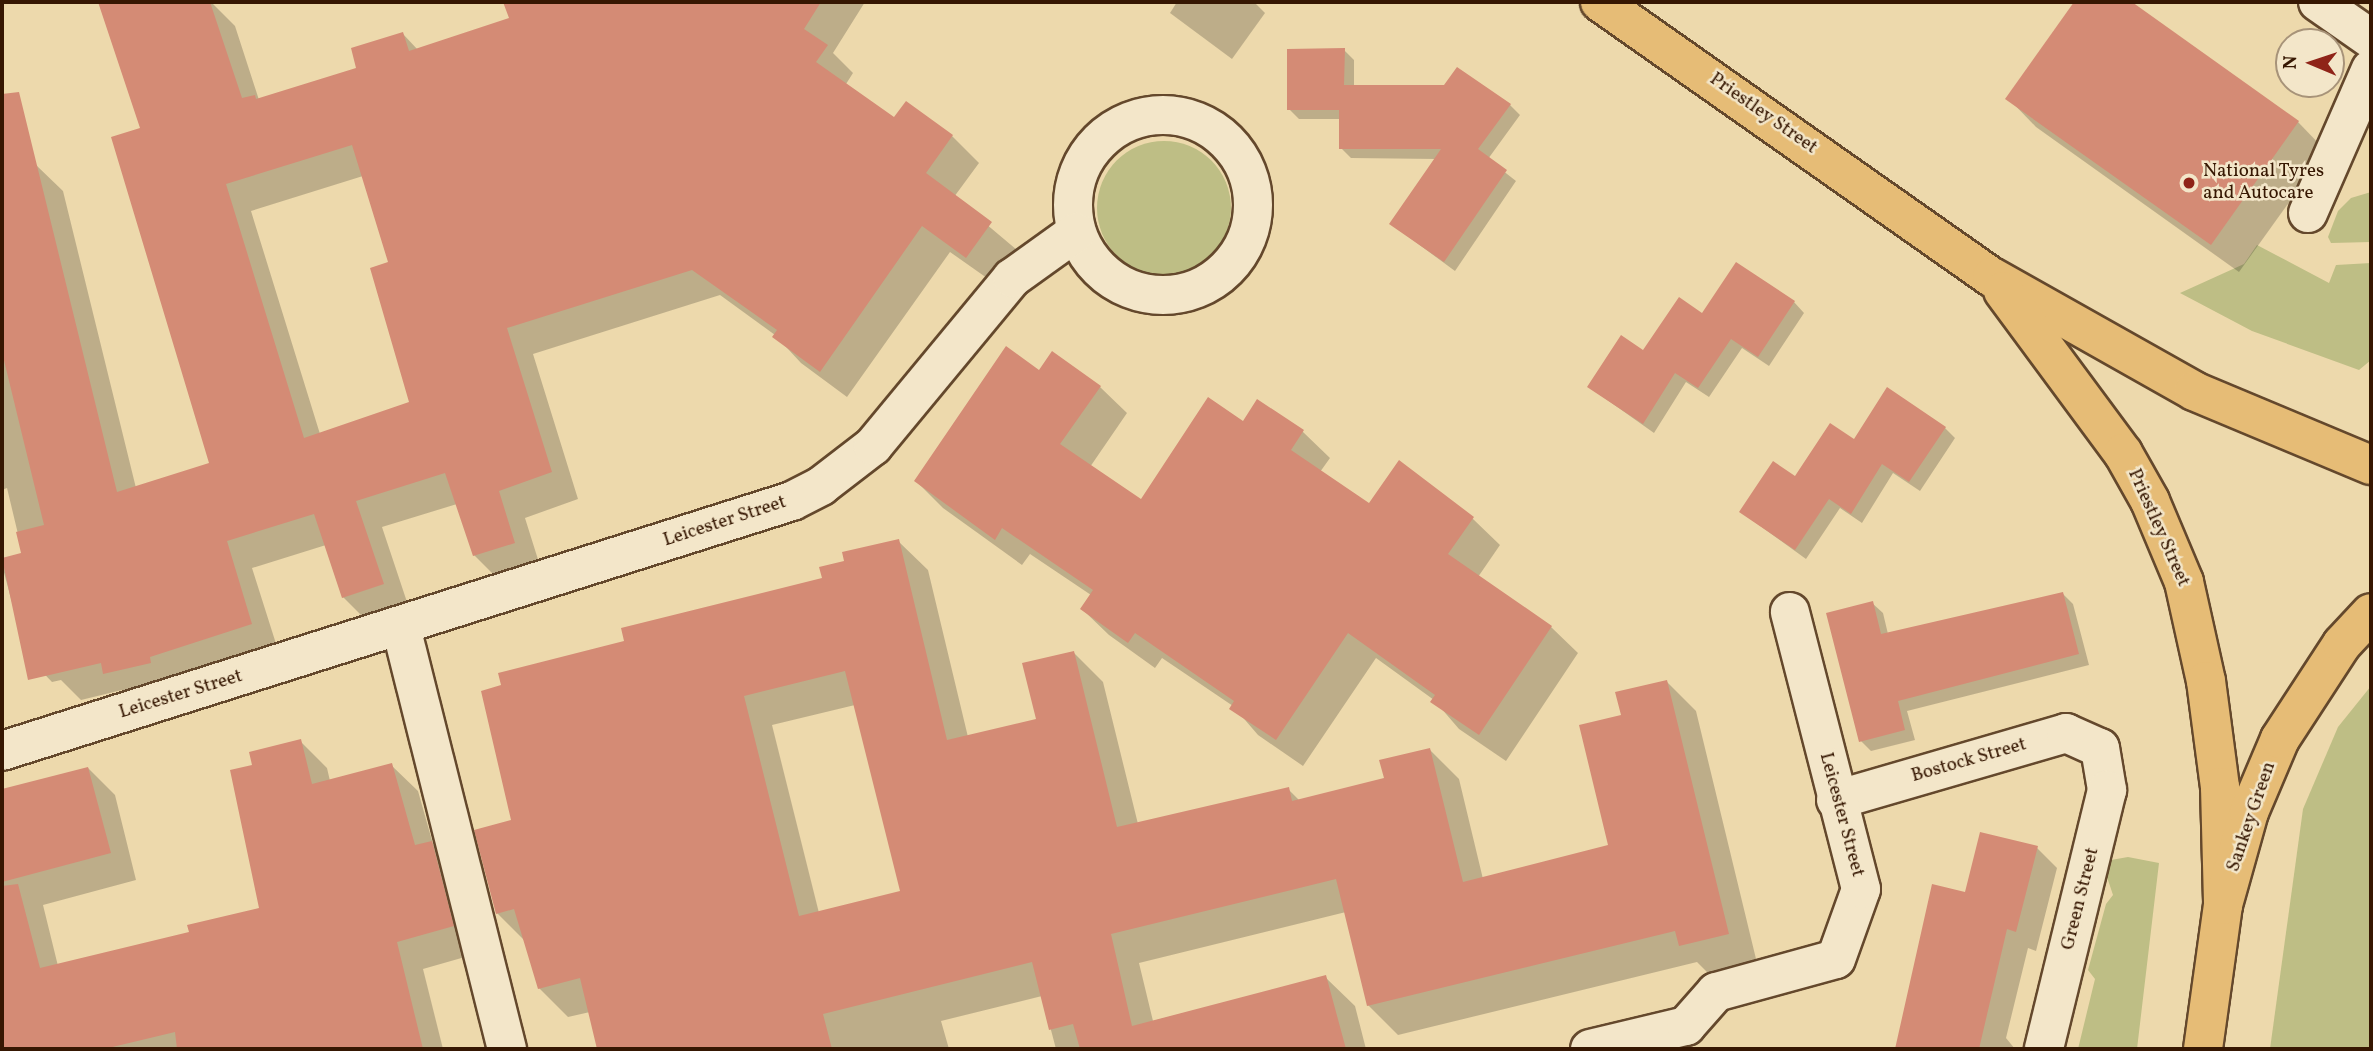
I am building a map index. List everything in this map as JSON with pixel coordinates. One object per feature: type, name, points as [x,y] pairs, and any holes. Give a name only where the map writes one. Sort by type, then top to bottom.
[{"type":"highway","name":"Priestley Street","points":[[1600,2],[1992,277],[2194,391],[2371,465]]},
{"type":"highway","name":"Priestley Street","points":[[1992,277],[2123,453],[2150,501],[2184,582],[2206,681],[2220,787],[2223,905]]},
{"type":"highway","name":"Sankey Green","points":[[2203,1049],[2223,905],[2249,812],[2280,739],[2342,644],[2371,613]]},
{"type":"street","points":[[2318,2],[2371,39]]},
{"type":"street","points":[[2308,213],[2357,143],[2371,69]]},
{"type":"street","points":[[1169,114],[1205,126],[1241,158],[1251,185],[1253,214],[1245,242],[1228,268],[1203,287],[1172,295],[1141,293],[1112,281],[1090,259],[1076,232],[1072,202],[1077,173],[1092,148],[1114,129],[1141,117],[1169,114]]},
{"type":"street","name":"Leicester Street","points":[[2,751],[766,512],[821,486],[873,446],[1012,278],[1076,232]]},
{"type":"street","name":"Leicester Street","points":[[1590,1049],[1686,1026],[1716,992],[1836,959],[1861,889],[1836,800],[1790,612]]},
{"type":"street","points":[[401,627],[508,1049]]},
{"type":"street","name":"Bostock Street","points":[[1836,800],[2066,733],[2101,748]]},
{"type":"street","name":"Green Street","points":[[2044,1049],[2107,790],[2101,748]]},
{"type":"green space","points":[[1164,141],[1190,146],[1211,161],[1226,182],[1231,208],[1226,234],[1211,255],[1190,270],[1164,275],[1138,270],[1117,255],[1102,234],[1097,208],[1102,182],[1117,161],[1138,146]]},
{"type":"green space","points":[[2371,192],[2371,242],[2331,243],[2328,237],[2338,211],[2351,198]]},
{"type":"green space","points":[[2257,245],[2329,283],[2336,265],[2371,263],[2371,360],[2359,370],[2252,331],[2180,293],[2244,264]]},
{"type":"green space","points":[[2371,686],[2371,1049],[2270,1049],[2303,809],[2338,727]]},
{"type":"green space","points":[[2128,857],[2159,863],[2137,1049],[2078,1049],[2095,979],[2088,970],[2106,904],[2113,895],[2107,877],[2111,860]]},
{"type":"building","points":[[98,2],[210,2],[242,98],[255,95],[256,99],[356,68],[351,48],[403,32],[409,51],[509,18],[503,2],[821,2],[804,29],[828,45],[816,62],[894,117],[906,101],[953,135],[926,173],[992,222],[966,258],[922,226],[820,372],[772,337],[777,330],[692,270],[507,328],[552,472],[499,491],[515,543],[473,556],[445,473],[356,501],[384,584],[342,598],[314,514],[227,541],[252,624],[150,657],[151,663],[103,674],[101,663],[28,680],[2,558],[21,553],[16,532],[44,525],[2,352],[2,94],[19,92],[117,492],[209,463],[111,137],[140,128]],"holes":[[[352,145],[388,262],[370,268],[409,402],[304,438],[226,184]]]},
{"type":"building","name":"National Tyres and Autocare","points":[[2074,2],[2132,2],[2299,121],[2211,245],[2005,99]]},
{"type":"building","points":[[1345,48],[1344,85],[1444,85],[1457,67],[1511,104],[1478,149],[1507,170],[1444,262],[1389,224],[1441,149],[1339,149],[1339,110],[1287,110],[1287,49]]},
{"type":"building","points":[[1736,262],[1795,301],[1758,357],[1731,339],[1698,388],[1675,373],[1643,424],[1587,387],[1621,335],[1643,350],[1679,297],[1702,313]]},
{"type":"building","points":[[1006,346],[1039,370],[1052,351],[1101,386],[1060,444],[1141,499],[1208,397],[1243,421],[1257,399],[1304,430],[1291,450],[1369,503],[1399,460],[1474,517],[1448,554],[1552,626],[1479,735],[1430,702],[1435,695],[1348,633],[1276,740],[1229,709],[1234,701],[1135,633],[1128,643],[1080,609],[1093,590],[1002,528],[995,540],[914,481]]},
{"type":"building","points":[[1887,387],[1946,427],[1909,482],[1882,464],[1851,514],[1829,499],[1795,550],[1739,512],[1773,461],[1795,476],[1830,423],[1854,439]]},
{"type":"building","points":[[899,539],[947,740],[1036,719],[1022,663],[1074,651],[1117,827],[1289,787],[1292,801],[1384,778],[1379,760],[1430,748],[1463,882],[1608,845],[1579,725],[1621,715],[1615,692],[1667,680],[1729,934],[1679,946],[1675,931],[1367,1006],[1336,879],[1111,934],[1132,1026],[1326,975],[1346,1049],[1080,1049],[1073,1024],[1049,1030],[1032,962],[823,1014],[832,1049],[597,1049],[580,978],[538,989],[514,909],[496,914],[474,830],[511,820],[481,691],[501,685],[498,673],[624,641],[621,628],[822,578],[819,567],[844,561],[842,552]],"holes":[[[845,671],[900,891],[799,916],[744,696]]]},
{"type":"building","points":[[2063,592],[2079,654],[1898,701],[1905,730],[1859,742],[1826,613],[1873,601],[1881,634]]},
{"type":"building","points":[[301,739],[312,784],[392,763],[415,845],[432,841],[454,926],[397,942],[423,1049],[177,1049],[175,1032],[104,1049],[2,1049],[2,886],[18,884],[40,968],[189,932],[187,925],[259,908],[230,770],[252,765],[249,752]]},
{"type":"building","points":[[88,767],[111,853],[2,882],[2,789]]},
{"type":"building","points":[[1980,832],[2038,846],[2016,932],[2007,929],[1979,1049],[1895,1049],[1932,884],[1965,892]]},
{"type":"place","name":"National Tyres and Autocare","points":[[2189,183]]}]
